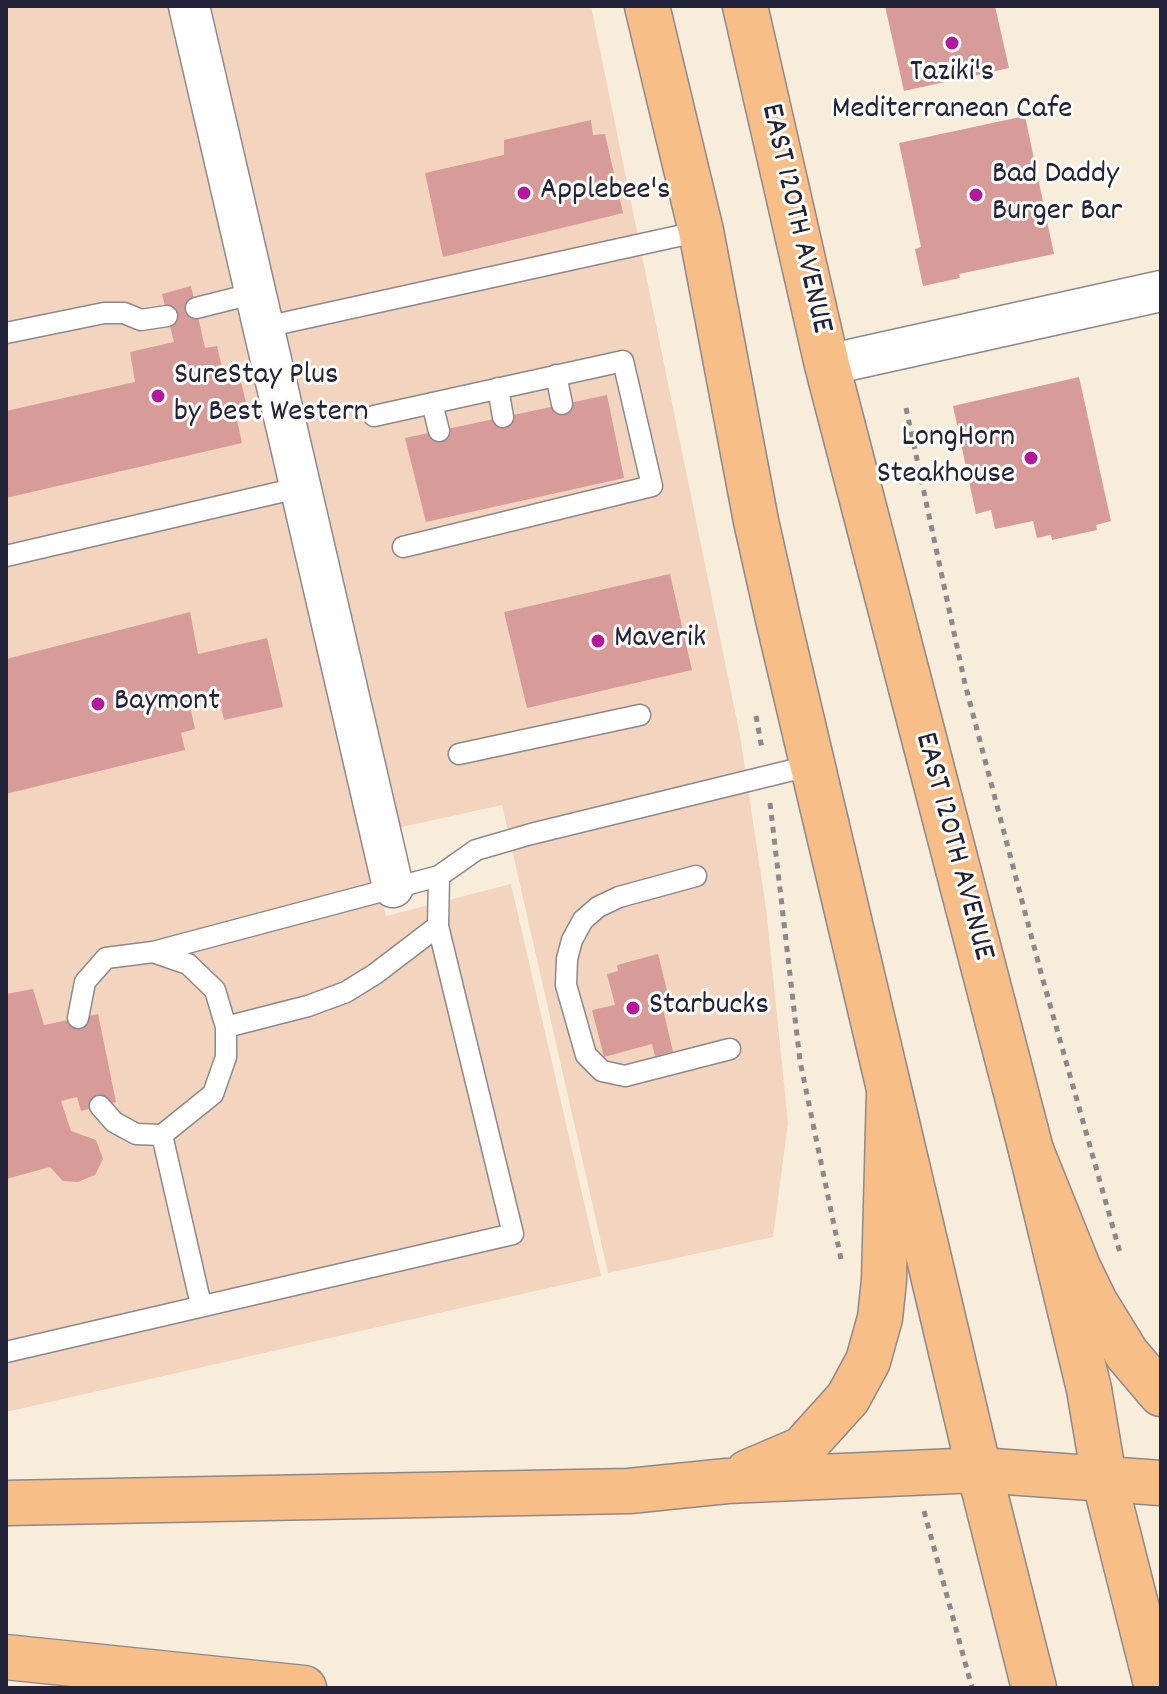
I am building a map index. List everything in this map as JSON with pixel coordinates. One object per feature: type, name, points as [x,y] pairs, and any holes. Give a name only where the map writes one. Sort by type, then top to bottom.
[{"type":"main road","points":[[647,6],[701,231],[756,521],[979,1470],[1034,1688]]},
{"type":"main road","name":"EAST 120TH AVENUE","points":[[745,6],[827,365],[1031,1150],[1089,1389],[1104,1478],[1157,1688]]},
{"type":"main road","points":[[727,1481],[802,1449],[848,1398],[868,1361],[880,1318],[884,1280],[889,1091]]},
{"type":"main road","points":[[1031,1150],[1095,1302],[1127,1354],[1161,1394]]},
{"type":"main road","points":[[6,1503],[629,1491],[727,1481],[979,1470],[1161,1483]]},
{"type":"main road","points":[[6,1657],[304,1688]]},
{"type":"street","points":[[189,6],[393,887]]},
{"type":"street","points":[[827,365],[1161,291]]},
{"type":"lane","points":[[196,308],[261,310],[701,231]]},
{"type":"lane","points":[[6,333],[104,313],[124,313],[141,320],[167,316]]},
{"type":"lane","points":[[374,416],[623,361],[652,486],[582,495],[524,508],[460,524],[403,547]]},
{"type":"lane","points":[[556,375],[562,404]]},
{"type":"lane","points":[[498,388],[503,417]]},
{"type":"lane","points":[[432,403],[439,431]]},
{"type":"lane","points":[[6,556],[302,487]]},
{"type":"lane","points":[[459,754],[640,715]]},
{"type":"lane","points":[[78,1018],[85,982],[106,958],[153,952],[439,876],[476,850],[813,765]]},
{"type":"lane","points":[[6,1352],[513,1234],[438,926],[439,876]]},
{"type":"lane","points":[[696,876],[619,897],[598,907],[583,920],[572,940],[567,959],[566,985],[586,1055],[602,1071],[625,1076],[730,1049]]},
{"type":"lane","points":[[226,1027],[308,1006],[346,992],[438,926]]},
{"type":"lane","points":[[100,1106],[114,1122],[136,1134],[162,1135],[213,1094],[226,1057],[226,1027],[215,990],[188,964],[153,952]]},
{"type":"lane","points":[[162,1135],[201,1305]]},
{"type":"path","points":[[906,408],[965,684],[1045,988],[1124,1266]]},
{"type":"path","points":[[941,1573],[972,1688]]},
{"type":"shaded area","points":[[6,6],[180,6],[386,916],[511,884],[601,1276],[6,1412]]},
{"type":"shaded area","points":[[211,6],[591,6],[740,736],[766,908],[788,1123],[773,1237],[608,1273],[502,805],[397,828]]},
{"type":"building","points":[[885,6],[995,6],[1009,68],[904,91]]},
{"type":"building","name":"Bad Daddy Burger Bar","points":[[1025,116],[1054,254],[959,274],[960,278],[923,286],[915,249],[921,247],[899,143]]},
{"type":"building","name":"Applebee's","points":[[591,120],[593,135],[605,134],[623,213],[443,257],[425,173],[504,155],[504,140]]},
{"type":"building","name":"SureStay Plus by Best Western","points":[[191,286],[205,348],[217,346],[225,380],[240,378],[250,419],[237,420],[242,443],[6,498],[6,411],[135,382],[130,352],[174,342],[162,294]]},
{"type":"building","name":"LongHorn Steakhouse","points":[[1079,377],[1111,521],[1096,525],[1097,530],[1052,540],[1051,535],[1037,538],[1033,521],[995,529],[991,510],[976,514],[953,406]]},
{"type":"building","points":[[607,395],[624,478],[426,522],[405,438]]},
{"type":"building","name":"Maverik","points":[[670,574],[692,670],[527,708],[504,612]]},
{"type":"building","name":"Baymont","points":[[190,612],[198,654],[267,638],[283,707],[224,720],[218,693],[189,702],[195,729],[181,733],[185,750],[6,794],[6,659]]},
{"type":"building","name":"Starbucks","points":[[658,954],[668,994],[660,996],[673,1052],[655,1056],[652,1044],[604,1057],[592,1010],[615,1005],[607,974],[618,971],[617,965]]},
{"type":"building","points":[[33,989],[44,1025],[98,1014],[116,1102],[81,1111],[77,1097],[61,1101],[71,1131],[96,1140],[103,1159],[95,1175],[78,1182],[63,1181],[50,1167],[6,1179],[6,994]]},
{"type":"place","name":"Taziki's Mediterranean Cafe","points":[[952,43]]},
{"type":"place","name":"Applebee's","points":[[524,193]]},
{"type":"place","name":"Bad Daddy Burger Bar","points":[[976,195]]},
{"type":"place","name":"SureStay Plus by Best Western","points":[[158,396]]},
{"type":"place","name":"LongHorn Steakhouse","points":[[1031,458]]},
{"type":"place","name":"Maverik","points":[[598,641]]},
{"type":"place","name":"Baymont","points":[[98,704]]},
{"type":"place","name":"Starbucks","points":[[633,1008]]}]
